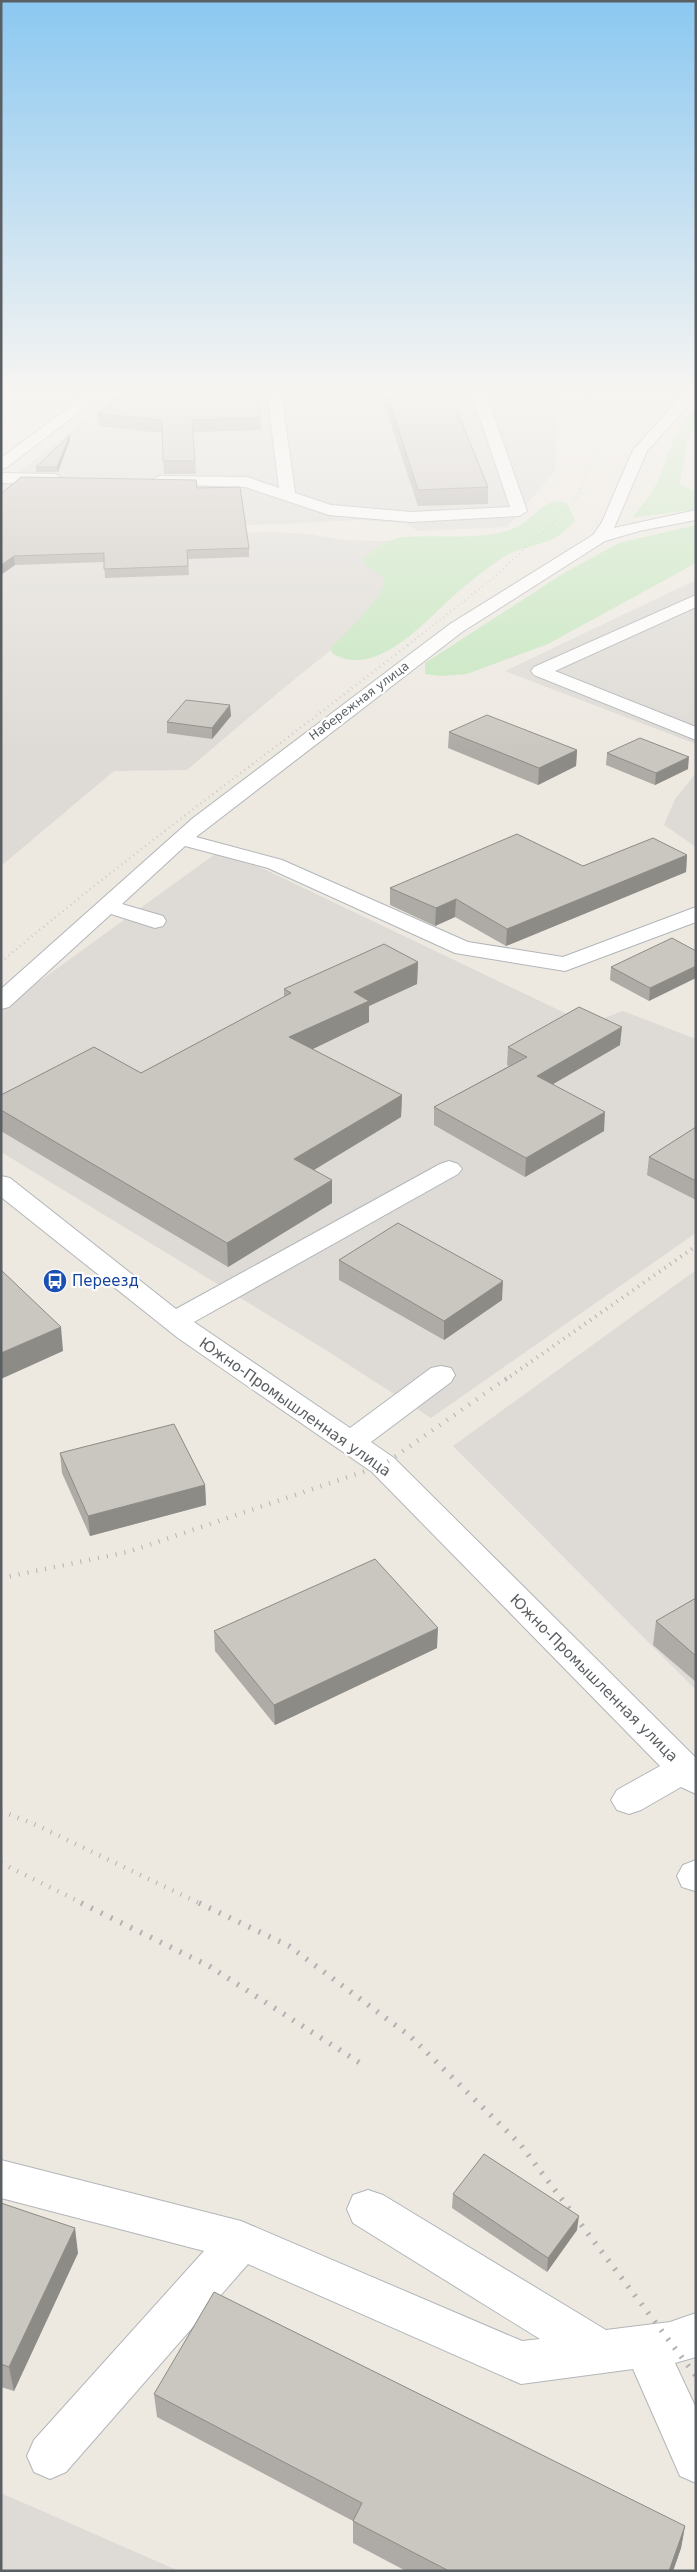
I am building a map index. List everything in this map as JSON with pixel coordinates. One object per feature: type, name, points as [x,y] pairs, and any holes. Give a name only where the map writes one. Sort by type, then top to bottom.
[{"type":"street","points":[[343,511],[411,516],[501,511]]},
{"type":"street","name":"Набережная улица","points":[[1,1002],[200,822],[456,628],[599,538],[610,523],[615,511]]},
{"type":"street","points":[[599,538],[636,526],[696,515]]},
{"type":"street","points":[[696,600],[540,671],[696,734]]},
{"type":"street","points":[[181,839],[275,864],[463,948],[565,964],[696,914]]},
{"type":"street","points":[[107,906],[155,921]]},
{"type":"street","points":[[175,1321],[449,1170]]},
{"type":"street","name":"Южно-Промышленная улица","points":[[1,1184],[175,1321],[383,1465],[690,1775]]},
{"type":"street","points":[[350,1442],[441,1375]]},
{"type":"street","points":[[629,1800],[690,1775]]},
{"type":"street","points":[[1,2180],[241,2240],[521,2362],[689,2339],[696,2334]]},
{"type":"street","points":[[368,2209],[601,2352]]},
{"type":"street","points":[[50,2456],[241,2240]]},
{"type":"street","points":[[645,2346],[696,2460]]},
{"type":"shaded area","points":[[1,511],[521,511],[507,527],[417,531],[407,523],[358,520],[1,537]]},
{"type":"shaded area","points":[[270,532],[309,534],[342,540],[425,542],[410,586],[279,692],[187,770],[114,771],[1,866],[1,543]]},
{"type":"shaded area","points":[[696,580],[696,744],[505,671]]},
{"type":"shaded area","points":[[696,773],[696,847],[664,825],[675,799]]},
{"type":"shaded area","points":[[222,849],[588,1024],[623,1011],[696,1039],[696,1233],[431,1418],[329,1352],[1,1152],[1,1009]]},
{"type":"shaded area","points":[[696,1270],[696,1690],[453,1446]]},
{"type":"shaded area","points":[[1,2493],[179,2571],[1,2571]]},
{"type":"green space","points":[[538,511],[571,511],[575,520],[558,536],[502,558],[454,595],[410,636],[379,655],[363,660],[348,659],[332,653],[331,648],[372,604],[383,585],[384,578],[365,565],[363,560],[377,548],[387,542],[404,537],[472,536],[499,533],[519,526]]},
{"type":"green space","points":[[637,511],[682,511],[632,518]]},
{"type":"green space","points":[[696,525],[696,563],[548,644],[467,674],[441,676],[425,674],[425,663],[564,573],[619,543]]},
{"type":"building","points":[[1,511],[244,511],[249,548],[187,550],[188,566],[104,569],[104,553],[14,556],[1,565]]},
{"type":"building","points":[[186,700],[230,705],[212,728],[167,722]]},
{"type":"building","points":[[487,715],[577,750],[539,768],[449,732]]},
{"type":"building","points":[[640,738],[689,757],[656,773],[607,753]]},
{"type":"building","points":[[517,834],[583,866],[653,838],[687,855],[507,929],[456,899],[436,908],[390,888]]},
{"type":"building","points":[[672,938],[696,951],[696,966],[650,988],[611,967]]},
{"type":"building","points":[[384,944],[418,962],[354,992],[369,1001],[289,1037],[402,1095],[294,1159],[332,1180],[227,1243],[1,1110],[1,1095],[94,1047],[141,1073],[291,993],[284,989]]},
{"type":"building","points":[[579,1007],[622,1027],[537,1076],[605,1112],[526,1158],[434,1107],[527,1057],[508,1047]]},
{"type":"building","points":[[696,1127],[696,1181],[649,1157]]},
{"type":"building","points":[[398,1223],[503,1281],[444,1321],[339,1260]]},
{"type":"building","points":[[1,1270],[61,1327],[1,1353]]},
{"type":"building","points":[[174,1424],[205,1485],[88,1516],[60,1453]]},
{"type":"building","points":[[375,1559],[438,1628],[274,1705],[214,1631]]},
{"type":"building","points":[[696,1598],[696,1656],[656,1621]]},
{"type":"building","points":[[484,2154],[579,2216],[548,2258],[453,2194]]},
{"type":"building","points":[[1,2203],[75,2228],[9,2367],[1,2364]]},
{"type":"building","points":[[214,2292],[685,2526],[669,2571],[449,2571],[353,2521],[362,2503],[154,2394]]},
{"type":"railway","points":[[408,645],[492,579],[565,511]]},
{"type":"railway","points":[[1,962],[101,880],[409,644]]},
{"type":"railway","points":[[505,1380],[696,1246]]},
{"type":"railway","points":[[1,1578],[128,1552],[383,1465],[507,1378]]},
{"type":"railway","points":[[1,1811],[34,1824],[201,1904]]},
{"type":"railway","points":[[1,1863],[84,1904]]},
{"type":"railway","points":[[81,1903],[209,1966],[360,2063]]},
{"type":"railway","points":[[199,1903],[289,1946],[410,2036],[520,2144],[696,2376]]},
{"type":"place","name":"Переезд","points":[[55,1281]]}]
